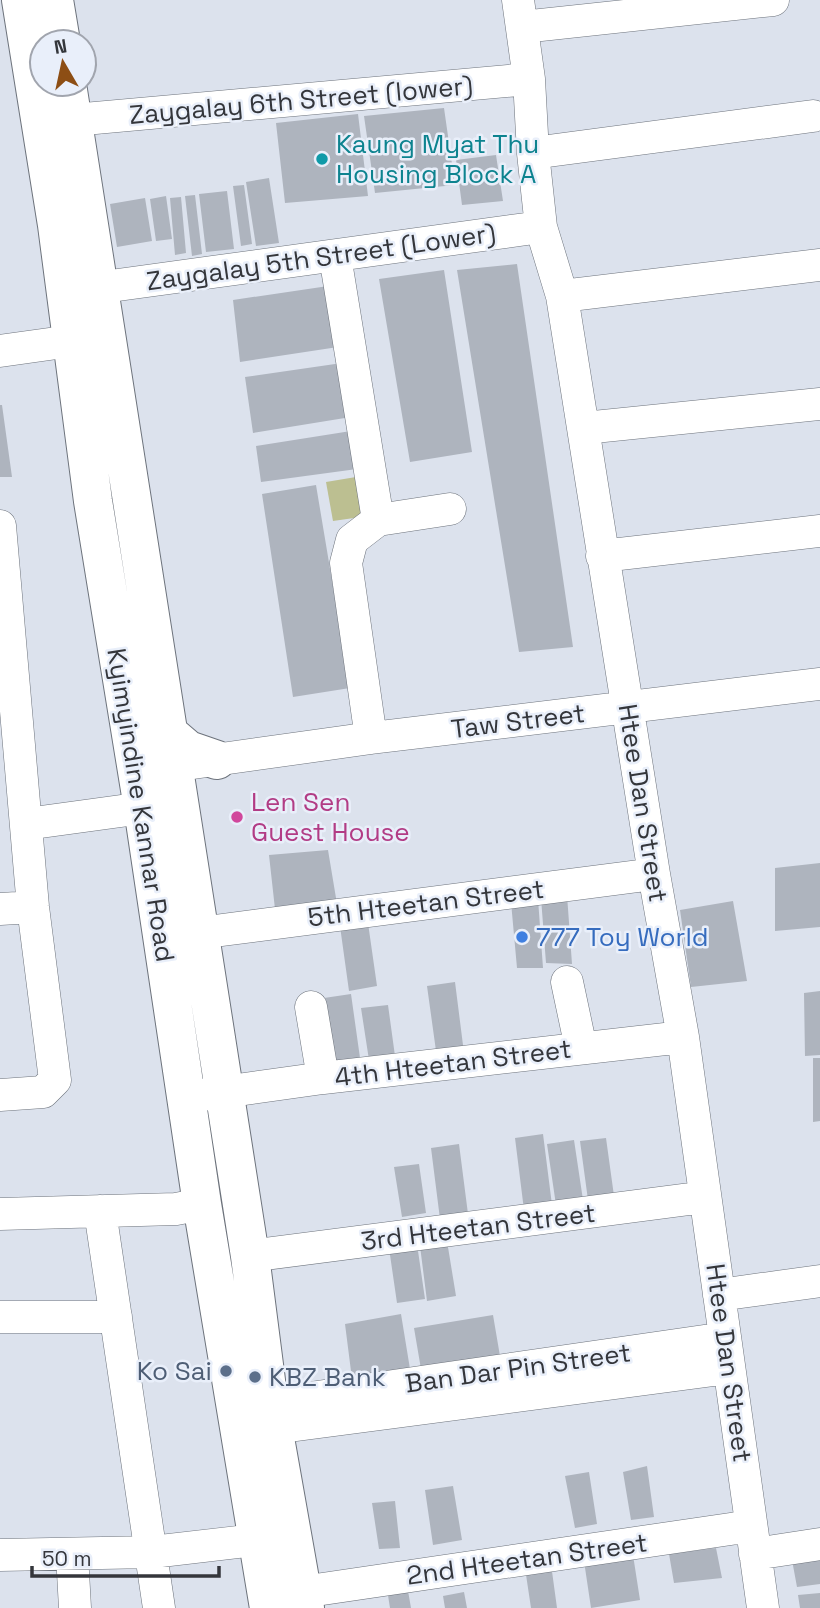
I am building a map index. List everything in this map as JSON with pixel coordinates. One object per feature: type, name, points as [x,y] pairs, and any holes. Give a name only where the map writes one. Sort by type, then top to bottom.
[{"type":"main road","name":"Kyimyindine Kannar Road","points":[[21,0],[64,165],[83,290],[149,608],[165,775],[186,1096],[257,1540],[292,1603]]},
{"type":"main road","points":[[54,0],[59,28]]},
{"type":"main road","name":"Kyimyindine Kannar Road","points":[[64,165],[70,102]]},
{"type":"main road","name":"Kyimyindine Kannar Road","points":[[83,290],[71,341],[137,771],[165,775]]},
{"type":"main road","points":[[111,613],[149,608]]},
{"type":"main road","points":[[165,775],[188,750],[217,760]]},
{"type":"main road","points":[[165,775],[188,779],[217,760]]},
{"type":"main road","name":"Kyimyindine Kannar Road","points":[[165,775],[199,933],[250,1256],[292,1603]]},
{"type":"street","points":[[520,14],[773,0]]},
{"type":"street","name":"Htee Dan Street","points":[[520,14],[529,79],[541,227],[562,296],[602,556],[683,1037],[763,1608]]},
{"type":"street","name":"Zaygalay 6th Street (lower)","points":[[70,102],[529,79]]},
{"type":"street","points":[[533,153],[813,116]]},
{"type":"street","name":"Zaygalay 5th Street (Lower)","points":[[83,290],[541,227]]},
{"type":"street","points":[[335,256],[378,520]]},
{"type":"street","points":[[562,296],[820,265]]},
{"type":"street","points":[[0,351],[71,341]]},
{"type":"street","points":[[584,428],[820,404]]},
{"type":"street","points":[[371,738],[346,563],[352,540],[378,520],[450,509]]},
{"type":"street","points":[[0,526],[4,620],[33,907],[55,1080],[43,1092],[0,1095]]},
{"type":"street","points":[[602,556],[820,531]]},
{"type":"street","name":"Taw Street","points":[[217,760],[371,738],[820,684]]},
{"type":"street","points":[[26,824],[165,775]]},
{"type":"street","name":"5th Hteetan Street","points":[[199,933],[654,874]]},
{"type":"street","points":[[0,909],[33,907]]},
{"type":"street","points":[[567,982],[581,1048]]},
{"type":"street","points":[[311,1007],[323,1078]]},
{"type":"street","name":"4th Hteetan Street","points":[[186,1096],[683,1037]]},
{"type":"street","name":"3rd Hteetan Street","points":[[250,1256],[705,1197]]},
{"type":"street","points":[[0,1214],[176,1209],[202,1204]]},
{"type":"street","points":[[100,1211],[159,1608]]},
{"type":"street","points":[[719,1294],[820,1281]]},
{"type":"street","points":[[0,1317],[116,1317]]},
{"type":"street","name":"Ban Dar Pin Street","points":[[271,1416],[727,1353]]},
{"type":"street","points":[[0,1555],[152,1552],[257,1540]]},
{"type":"street","name":"2nd Hteetan Street","points":[[292,1603],[753,1540],[820,1544]]},
{"type":"street","points":[[72,1554],[75,1608]]},
{"type":"green space","points":[[362,476],[368,516],[333,521],[326,482]]},
{"type":"building","points":[[444,108],[455,185],[375,193],[364,116]]},
{"type":"building","name":"Kaung Myat Thu Housing Block A","points":[[358,114],[368,196],[285,203],[276,123]]},
{"type":"building","points":[[496,155],[503,201],[462,205],[456,160]]},
{"type":"building","points":[[269,178],[279,243],[256,246],[246,182]]},
{"type":"building","points":[[244,185],[252,244],[241,246],[233,186]]},
{"type":"building","points":[[227,191],[234,249],[206,252],[199,194]]},
{"type":"building","points":[[195,195],[202,254],[192,256],[185,196]]},
{"type":"building","points":[[166,196],[172,239],[156,241],[150,199]]},
{"type":"building","points":[[181,197],[186,253],[175,255],[170,198]]},
{"type":"building","points":[[145,198],[152,241],[117,247],[110,204]]},
{"type":"building","points":[[517,264],[573,647],[519,652],[457,270]]},
{"type":"building","points":[[444,270],[472,452],[410,462],[379,279]]},
{"type":"building","points":[[335,285],[338,347],[240,362],[233,300]]},
{"type":"building","points":[[342,363],[351,417],[253,433],[245,377]]},
{"type":"building","points":[[2,405],[12,477],[0,477]]},
{"type":"building","points":[[351,431],[357,469],[261,482],[256,446]]},
{"type":"building","points":[[316,485],[350,688],[293,697],[262,494]]},
{"type":"building","points":[[328,850],[338,910],[276,918],[269,855]]},
{"type":"building","points":[[820,863],[820,927],[775,931],[775,868]]},
{"type":"building","points":[[567,895],[572,964],[546,963],[541,898]]},
{"type":"building","points":[[538,899],[543,968],[517,968],[511,902]]},
{"type":"building","points":[[733,901],[747,981],[691,987],[680,910]]},
{"type":"building","points":[[367,916],[377,986],[349,991],[339,919]]},
{"type":"building","points":[[455,982],[464,1053],[437,1058],[427,986]]},
{"type":"building","points":[[820,991],[820,1055],[805,1056],[804,993]]},
{"type":"building","points":[[351,994],[361,1065],[333,1070],[324,998]]},
{"type":"building","points":[[388,1005],[395,1056],[369,1060],[361,1008]]},
{"type":"building","points":[[813,1058],[820,1058],[820,1121],[813,1122]]},
{"type":"building","points":[[543,1134],[552,1205],[524,1210],[515,1138]]},
{"type":"building","points":[[606,1138],[614,1196],[588,1200],[580,1141]]},
{"type":"building","points":[[574,1140],[583,1200],[556,1205],[547,1144]]},
{"type":"building","points":[[459,1144],[468,1214],[440,1219],[431,1148]]},
{"type":"building","points":[[419,1164],[426,1213],[402,1217],[394,1167]]},
{"type":"building","points":[[447,1241],[456,1296],[427,1301],[420,1246]]},
{"type":"building","points":[[417,1244],[425,1299],[397,1303],[389,1248]]},
{"type":"building","points":[[401,1314],[410,1369],[352,1379],[345,1324]]},
{"type":"building","points":[[493,1315],[501,1362],[422,1375],[414,1328]]},
{"type":"building","points":[[647,1466],[654,1517],[631,1520],[623,1472]]},
{"type":"building","points":[[589,1472],[597,1524],[575,1528],[565,1476]]},
{"type":"building","points":[[453,1486],[462,1540],[433,1545],[425,1490]]},
{"type":"building","points":[[395,1501],[400,1548],[379,1549],[372,1503]]},
{"type":"building","points":[[716,1548],[722,1578],[674,1583],[669,1554]]},
{"type":"building","points":[[633,1555],[640,1600],[591,1608],[584,1561]]},
{"type":"building","points":[[820,1556],[820,1584],[797,1587],[792,1560]]},
{"type":"building","points":[[551,1564],[557,1608],[531,1608],[525,1568]]},
{"type":"building","points":[[407,1585],[411,1608],[390,1608],[387,1589]]},
{"type":"building","points":[[464,1592],[467,1608],[445,1608],[443,1596]]},
{"type":"building","points":[[820,1593],[820,1608],[800,1608],[798,1595]]},
{"type":"place","name":"Kaung Myat Thu Housing Block A","points":[[322,159]]},
{"type":"place","name":"Len Sen Guest House","points":[[237,817]]},
{"type":"place","name":"777 Toy World","points":[[522,937]]},
{"type":"place","name":"Ko Sai","points":[[226,1371]]},
{"type":"place","name":"KBZ Bank","points":[[255,1377]]}]
